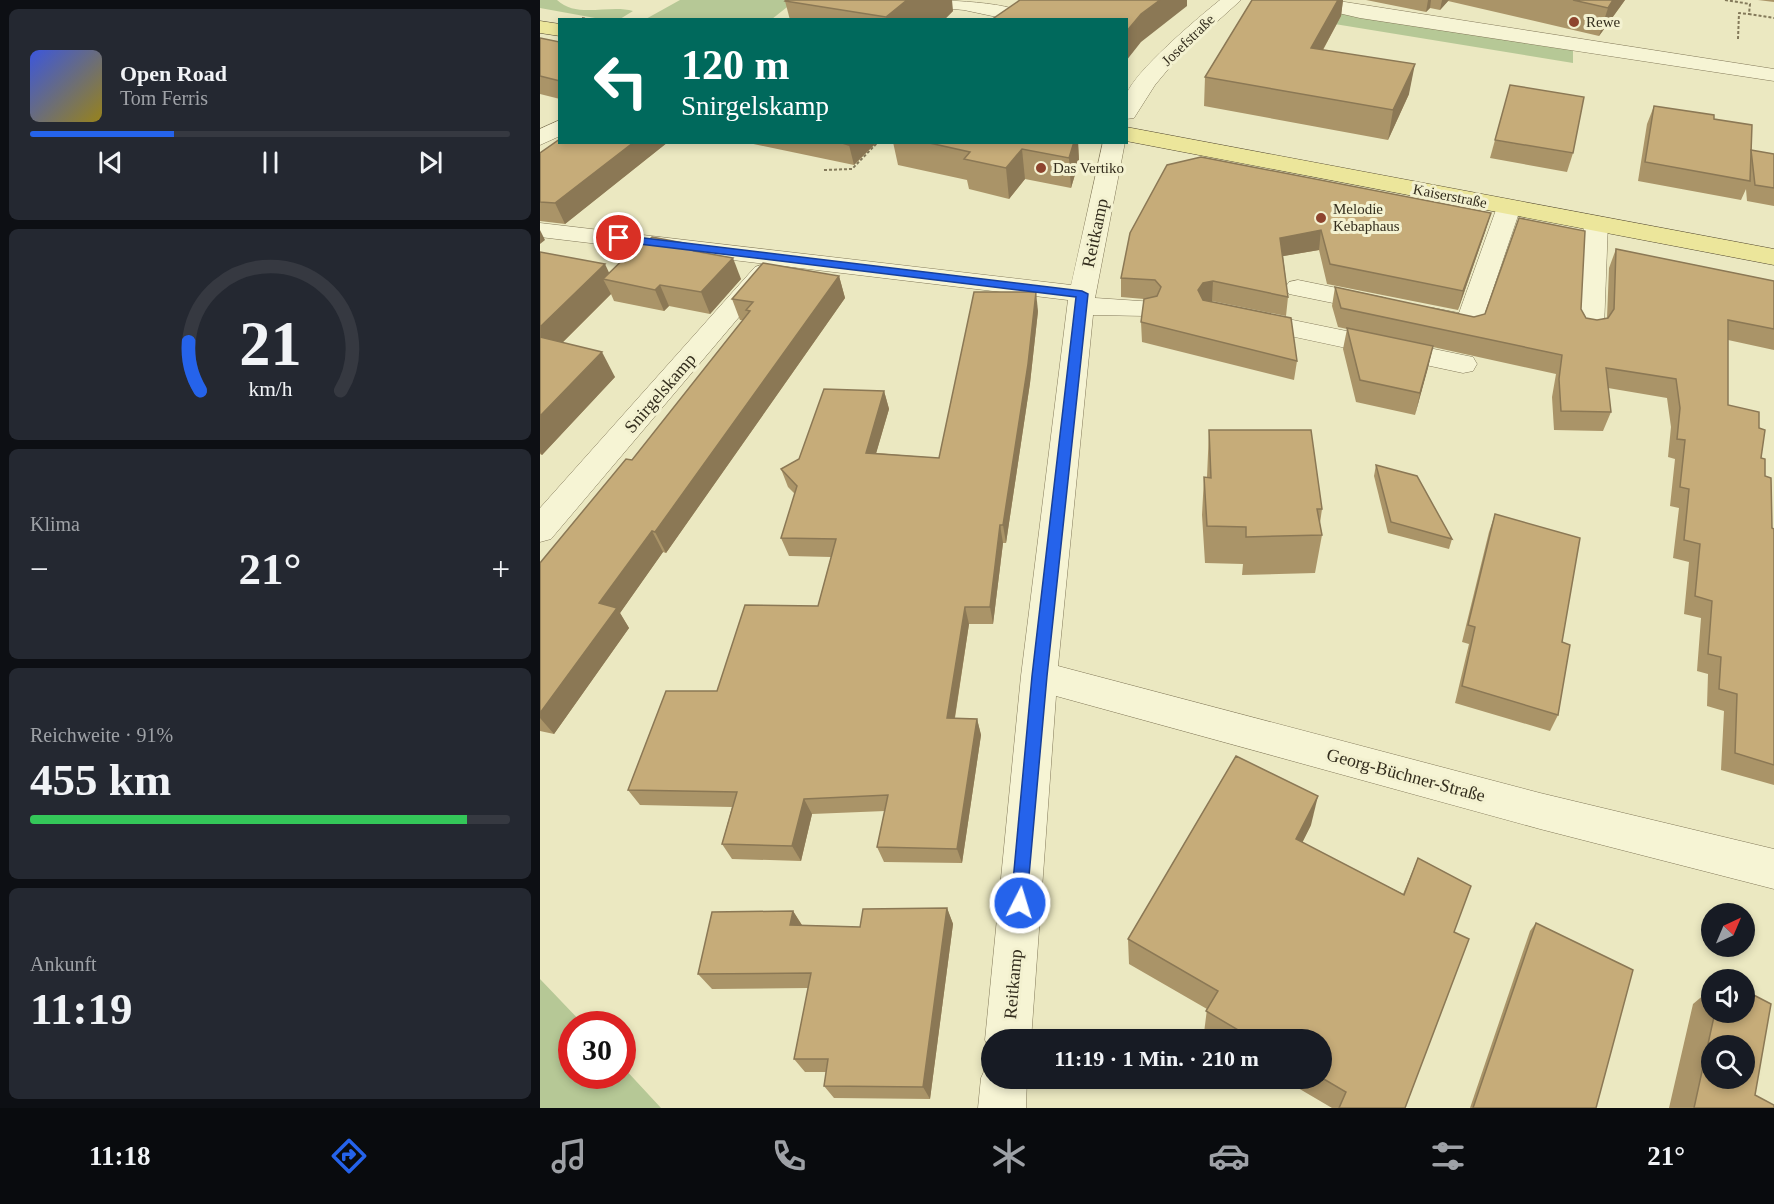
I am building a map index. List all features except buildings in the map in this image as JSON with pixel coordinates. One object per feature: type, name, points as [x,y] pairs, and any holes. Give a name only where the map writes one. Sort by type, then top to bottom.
[{"type":"main road","points":[[540,27],[558,30]]},
{"type":"main road","name":"Kaiserstraße","points":[[1128,134],[1774,257]]},
{"type":"street","points":[[919,0],[964,4],[1018,18]]},
{"type":"street","points":[[964,4],[989,0]]},
{"type":"street","name":"Josefstraße","points":[[1128,110],[1173,49],[1232,0]]},
{"type":"street","points":[[1306,0],[1360,12],[1774,75]]},
{"type":"street","points":[[540,138],[558,127]]},
{"type":"street","name":"Reitkamp","points":[[1009,1029],[1039,676],[1081,300],[1114,144]]},
{"type":"street","points":[[1298,288],[1469,324],[1509,207]]},
{"type":"street","points":[[1590,328],[1596,224]]},
{"type":"street","points":[[540,230],[777,257],[1146,308]]},
{"type":"street","name":"Snirgelskamp","points":[[540,529],[777,257]]},
{"type":"street","points":[[1224,313],[1463,364]]},
{"type":"street","name":"Georg-Büchner-Straße","points":[[1039,676],[1540,811],[1774,869]]},
{"type":"street","points":[[1002,1108],[1003,1089]]},
{"type":"path","points":[[1725,0],[1750,4],[1749,14],[1774,18]]},
{"type":"path","points":[[824,170],[852,169],[876,144]]},
{"type":"green space","points":[[540,0],[557,0],[574,9],[633,11],[622,18],[595,18],[540,8]]},
{"type":"green space","points":[[680,0],[796,0],[773,18],[648,18]]},
{"type":"green space","points":[[1280,0],[1367,19],[1573,50],[1573,63],[1304,19]]},
{"type":"green space","points":[[540,979],[571,1011],[558,1011],[558,1089],[636,1089],[636,1081],[661,1108],[540,1108]]},
{"type":"place","name":"Rewe","points":[[1574,22]]},
{"type":"place","name":"Das Vertiko","points":[[1041,168]]},
{"type":"place","name":"Melodie Kebaphaus","points":[[1321,218]]},
{"type":"route","points":[[619,238],[721,249],[1004,287],[1082,294],[1039,676],[1020,903]]}]
